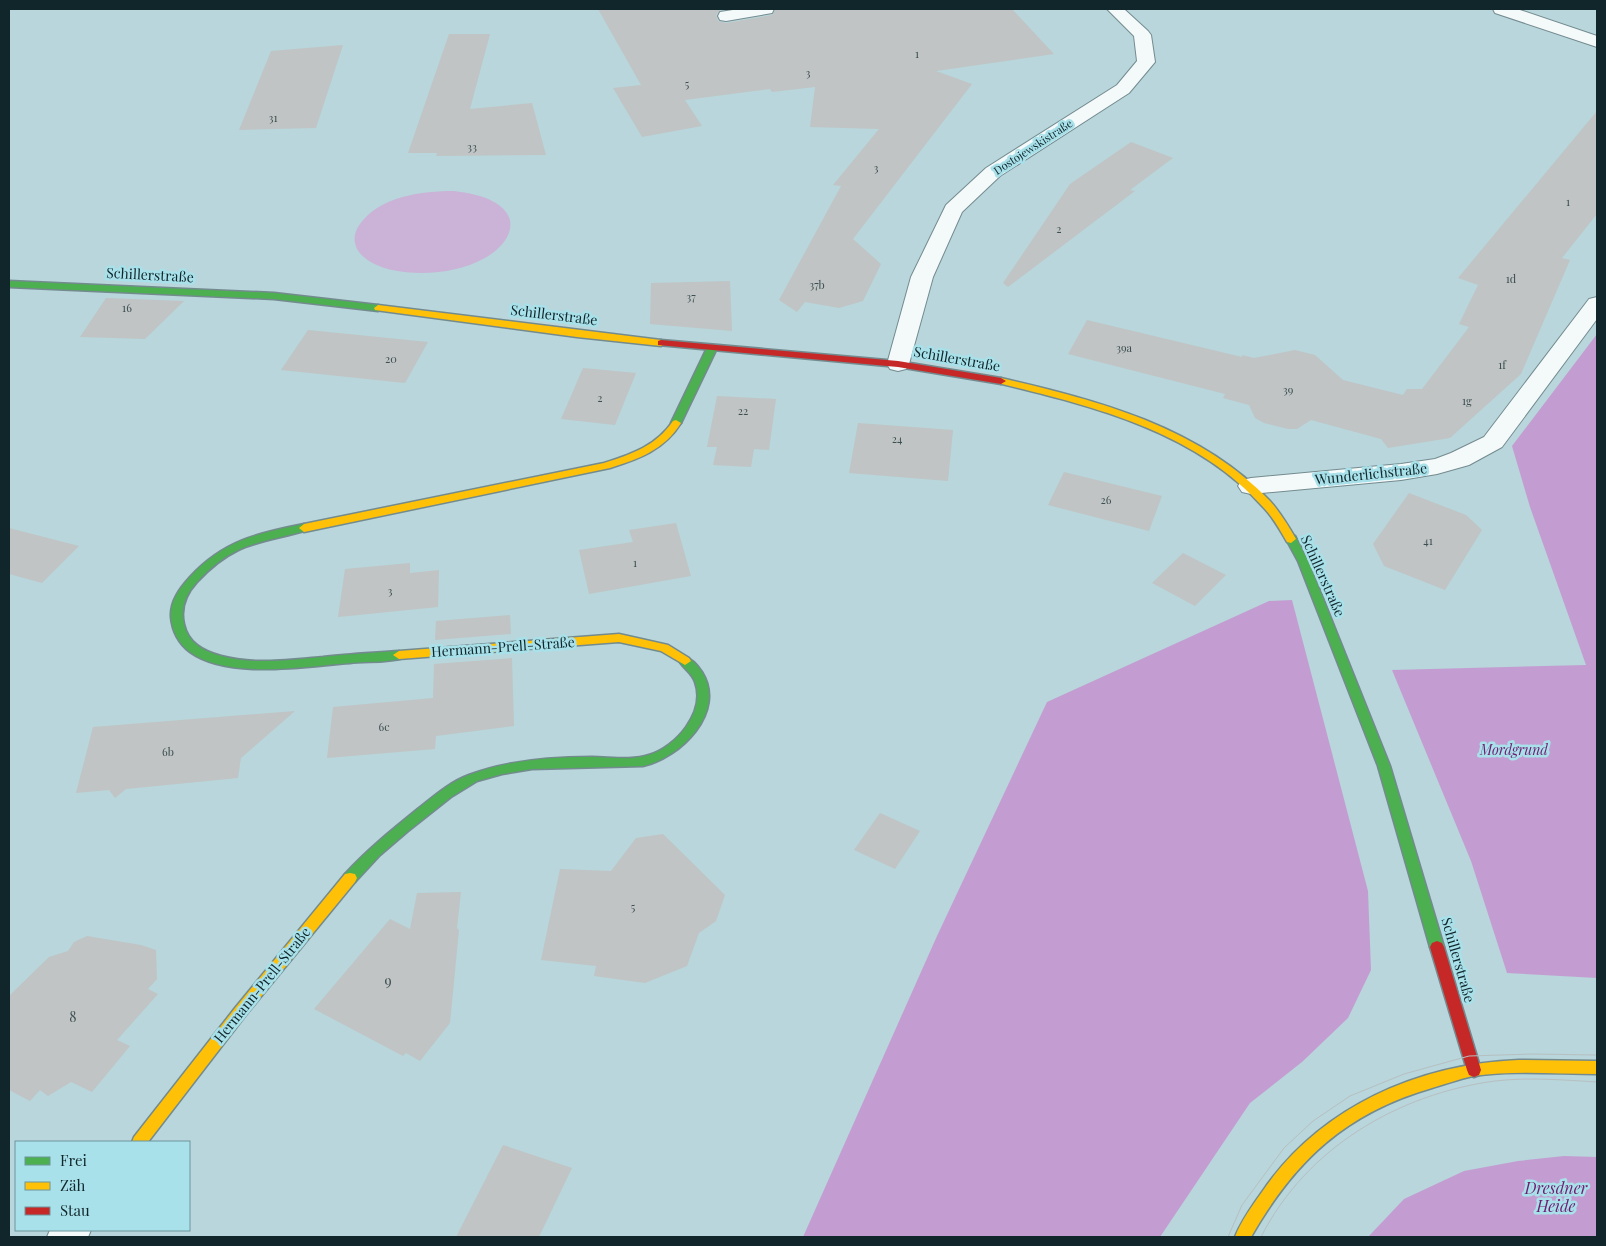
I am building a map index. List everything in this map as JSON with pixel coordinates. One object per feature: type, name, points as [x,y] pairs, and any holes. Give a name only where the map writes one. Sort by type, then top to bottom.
[{"type":"street","points":[[726,16],[766,9]]},
{"type":"street","name":"Dostojewskistraße","points":[[898,364],[922,277],[953,210],[994,172],[1123,89],[1146,62],[1142,35],[1115,9]]},
{"type":"street","points":[[1501,9],[1597,42]]},
{"type":"street","name":"Schillerstraße","points":[[9,284],[274,296],[712,348],[898,364],[965,374],[1057,393],[1105,407],[1188,443],[1220,462],[1251,486],[1284,526],[1303,561],[1384,766],[1474,1070]]},
{"type":"street","name":"Wunderlichstraße","points":[[1251,486],[1401,472],[1437,466],[1460,459],[1493,442],[1597,304]]},
{"type":"street","name":"Hermann-Prell-Straße","points":[[139,1141],[230,1022],[345,884],[384,842],[463,782],[499,771],[532,765],[590,762],[632,763],[658,756],[681,739],[702,712],[706,691],[702,680],[689,662],[671,650],[648,642],[619,638],[254,666],[230,662],[203,654],[186,643],[176,622],[176,604],[184,590],[218,555],[236,545],[268,535],[606,466],[648,451],[667,437],[674,427],[712,348]]},
{"type":"street","points":[[1243,1237],[1253,1215],[1297,1156],[1328,1129],[1360,1108],[1410,1086],[1474,1070],[1536,1065],[1597,1068]]},
{"type":"shaded area","points":[[454,191],[475,195],[494,202],[508,216],[510,224],[506,239],[493,253],[485,258],[452,270],[415,273],[392,270],[377,265],[364,257],[357,249],[355,233],[358,227],[368,215],[379,207],[390,201],[415,194]]},
{"type":"green space","name":"Mordgrund","points":[[1597,334],[1597,978],[1507,973],[1471,861],[1392,670],[1586,665],[1530,507],[1512,446]]},
{"type":"green space","points":[[1292,600],[1368,891],[1371,970],[1348,1018],[1302,1062],[1250,1103],[1160,1237],[803,1237],[937,936],[1047,702],[1269,601]]},
{"type":"green space","name":"Dresdner Heide","points":[[1564,1156],[1597,1157],[1597,1237],[1368,1237],[1404,1199],[1464,1171],[1518,1161]]},
{"type":"building","points":[[598,9],[729,9],[720,10],[716,15],[718,21],[726,23],[772,15],[776,9],[1012,9],[1054,54],[936,71],[972,84],[853,239],[881,264],[863,301],[839,308],[805,302],[797,312],[779,300],[841,186],[833,185],[879,129],[810,127],[815,87],[772,92],[770,89],[685,100],[702,126],[642,137],[613,88],[641,85]]},
{"type":"building","points":[[449,34],[490,34],[470,109],[532,103],[546,155],[436,156],[437,153],[408,153]]},
{"type":"building","points":[[343,45],[316,128],[239,130],[271,51]]},
{"type":"building","points":[[1597,111],[1597,214],[1562,258],[1570,260],[1521,374],[1450,438],[1388,448],[1381,439],[1311,420],[1297,429],[1288,429],[1264,423],[1255,418],[1249,405],[1223,398],[1225,394],[1068,354],[1087,320],[1242,357],[1242,355],[1254,358],[1295,350],[1315,355],[1343,380],[1403,395],[1407,389],[1422,389],[1469,327],[1459,324],[1478,285],[1458,278]]},
{"type":"building","points":[[1131,142],[1173,158],[1130,190],[1135,191],[1008,287],[1003,283],[1070,184]]},
{"type":"building","points":[[730,281],[732,331],[650,324],[651,283]]},
{"type":"building","points":[[106,298],[184,301],[145,339],[80,337]]},
{"type":"building","points":[[308,330],[428,342],[405,383],[281,370]]},
{"type":"building","points":[[583,368],[636,373],[615,425],[561,419]]},
{"type":"building","points":[[717,396],[776,399],[769,450],[754,449],[751,467],[713,465],[717,447],[707,447]]},
{"type":"building","points":[[858,423],[953,430],[948,481],[849,473]]},
{"type":"building","points":[[1064,472],[1162,496],[1149,531],[1048,505]]},
{"type":"building","points":[[1409,493],[1466,515],[1482,530],[1445,590],[1384,566],[1373,544]]},
{"type":"building","points":[[676,523],[691,576],[589,594],[579,550],[633,542],[629,530]]},
{"type":"building","points":[[9,528],[79,546],[42,583],[9,574]]},
{"type":"building","points":[[1183,553],[1226,575],[1195,606],[1152,583]]},
{"type":"building","points":[[410,563],[410,573],[439,570],[438,607],[338,617],[345,569]]},
{"type":"building","points":[[510,615],[511,634],[435,640],[436,621]]},
{"type":"building","points":[[512,658],[514,726],[436,736],[435,749],[327,758],[333,707],[433,698],[434,664]]},
{"type":"building","points":[[295,711],[241,758],[238,778],[126,789],[115,798],[109,790],[76,793],[93,727]]},
{"type":"building","points":[[880,813],[920,831],[895,869],[854,850]]},
{"type":"building","points":[[663,834],[725,895],[716,921],[699,933],[687,966],[645,983],[594,976],[596,966],[541,960],[560,869],[611,871],[636,838]]},
{"type":"building","points":[[461,892],[450,1023],[420,1061],[406,1053],[403,1056],[314,1009],[390,919],[410,929],[417,893]]},
{"type":"building","points":[[87,936],[141,945],[156,950],[157,979],[148,989],[158,994],[117,1040],[130,1046],[92,1092],[71,1082],[48,1096],[40,1090],[30,1101],[9,1090],[9,996],[49,957],[68,951],[74,942]]},
{"type":"building","points":[[503,1145],[572,1168],[539,1237],[456,1237]]},
{"type":"tram line","points":[[1228,1237],[1242,1205],[1284,1148],[1313,1121],[1350,1096],[1404,1074],[1469,1056],[1532,1054],[1597,1055]]},
{"type":"tram line","points":[[1261,1237],[1280,1205],[1303,1177],[1329,1152],[1358,1130],[1390,1113],[1424,1098],[1459,1088],[1495,1081],[1533,1079],[1597,1082]]},
{"type":"traffic: fast","points":[[9,284],[274,296],[378,308]]},
{"type":"traffic: fast","points":[[676,423],[712,348]]},
{"type":"traffic: fast","points":[[304,528],[256,538],[242,543],[216,558],[203,569],[184,592],[177,607],[178,624],[185,641],[193,649],[210,657],[223,661],[261,665],[399,655]]},
{"type":"traffic: fast","points":[[1291,539],[1303,561],[1384,766],[1437,947]]},
{"type":"traffic: fast","points":[[350,878],[376,851],[446,793],[473,778],[487,773],[532,765],[643,762],[666,752],[682,740],[694,724],[703,701],[701,682],[695,671],[685,661]]},
{"type":"traffic: slow","points":[[378,308],[661,343]]},
{"type":"traffic: slow","points":[[1001,381],[1081,401],[1123,415],[1164,432],[1203,452],[1238,476],[1268,505],[1291,539]]},
{"type":"traffic: slow","points":[[304,528],[606,466],[636,456],[655,446],[663,440],[676,423]]},
{"type":"traffic: slow","points":[[399,655],[619,638],[664,648],[685,661]]},
{"type":"traffic: slow","points":[[140,1141],[240,1012],[350,878]]},
{"type":"traffic: slow","points":[[1243,1237],[1259,1208],[1296,1160],[1340,1122],[1366,1107],[1425,1083],[1472,1070],[1519,1066],[1597,1068]]},
{"type":"traffic: jam","points":[[661,343],[898,364],[1001,381]]},
{"type":"traffic: jam","points":[[1437,947],[1474,1070]]}]
